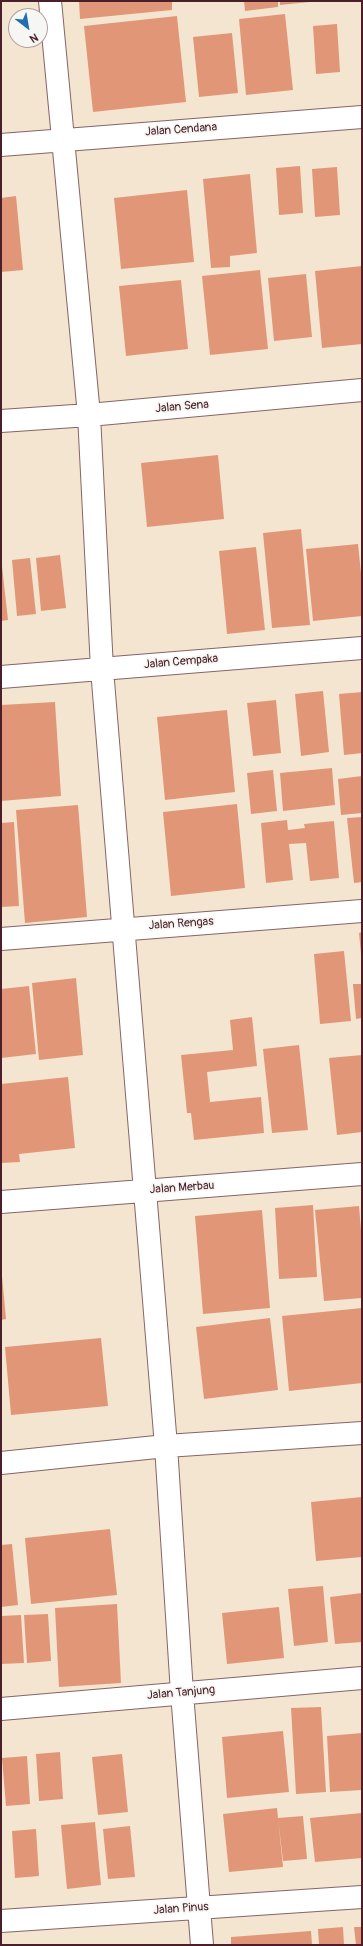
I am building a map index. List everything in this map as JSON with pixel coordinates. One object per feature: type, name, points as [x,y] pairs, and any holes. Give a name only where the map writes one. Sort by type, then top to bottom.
[{"type":"street","points":[[50,1],[89,415],[102,669],[166,1446],[182,1693],[202,1945]]},
{"type":"street","name":"Jalan Cendana","points":[[1,145],[62,139],[362,117]]},
{"type":"street","name":"Jalan Sena","points":[[1,421],[89,415],[362,390]]},
{"type":"street","name":"Jalan Cempaka","points":[[1,677],[362,648]]},
{"type":"street","name":"Jalan Rengas","points":[[1,939],[362,910]]},
{"type":"street","name":"Jalan Merbau","points":[[1,1202],[362,1174]]},
{"type":"street","points":[[1,1463],[166,1446],[362,1433]]},
{"type":"street","name":"Jalan Tanjung","points":[[1,1709],[362,1678]]},
{"type":"street","name":"Jalan Pinus","points":[[1,1921],[362,1897]]},
{"type":"building","points":[[79,1],[172,1],[172,10],[80,19]]},
{"type":"building","points":[[244,1],[278,1],[278,7],[245,11]]},
{"type":"building","points":[[280,1],[310,1],[310,2],[280,5]]},
{"type":"building","points":[[285,14],[293,90],[246,95],[239,19]]},
{"type":"building","points":[[177,16],[186,102],[93,112],[84,26]]},
{"type":"building","points":[[337,24],[340,72],[316,74],[313,26]]},
{"type":"building","points":[[232,33],[238,93],[199,97],[193,37]]},
{"type":"building","points":[[300,166],[303,213],[279,215],[276,168]]},
{"type":"building","points":[[337,167],[340,215],[315,217],[312,169]]},
{"type":"building","points":[[250,174],[257,253],[230,256],[230,267],[211,268],[203,179]]},
{"type":"building","points":[[187,190],[194,262],[121,269],[114,198]]},
{"type":"building","points":[[16,196],[23,270],[1,272],[1,198]]},
{"type":"building","points":[[362,266],[362,344],[322,348],[315,271]]},
{"type":"building","points":[[260,270],[268,349],[210,355],[202,276]]},
{"type":"building","points":[[306,274],[312,337],[274,341],[268,278]]},
{"type":"building","points":[[181,280],[188,349],[126,356],[119,286]]},
{"type":"building","points":[[218,455],[224,519],[147,527],[141,463]]},
{"type":"building","points":[[301,529],[310,625],[272,628],[263,533]]},
{"type":"building","points":[[358,544],[362,583],[362,616],[313,621],[306,549]]},
{"type":"building","points":[[256,547],[265,630],[227,634],[219,551]]},
{"type":"building","points":[[60,555],[66,608],[41,611],[36,558]]},
{"type":"building","points":[[1,557],[8,620],[1,621]]},
{"type":"building","points":[[30,558],[36,614],[17,616],[12,560]]},
{"type":"building","points":[[323,691],[329,752],[301,756],[295,694]]},
{"type":"building","points":[[362,692],[362,753],[344,755],[339,694]]},
{"type":"building","points":[[276,700],[281,753],[253,756],[247,703]]},
{"type":"building","points":[[55,702],[61,796],[1,801],[1,705]]},
{"type":"building","points":[[227,710],[235,792],[165,800],[157,717]]},
{"type":"building","points":[[332,768],[335,805],[283,811],[280,773]]},
{"type":"building","points":[[273,770],[277,811],[251,814],[247,773]]},
{"type":"building","points":[[362,776],[362,813],[341,815],[338,779]]},
{"type":"building","points":[[237,804],[245,888],[171,896],[163,812]]},
{"type":"building","points":[[78,805],[87,917],[25,923],[16,810]]},
{"type":"building","points":[[362,817],[362,882],[354,883],[347,818]]},
{"type":"building","points":[[287,820],[288,830],[305,828],[304,824],[334,821],[339,878],[310,881],[306,843],[289,844],[293,880],[266,883],[261,823]]},
{"type":"building","points":[[14,822],[19,906],[1,907],[1,823]]},
{"type":"building","points":[[362,932],[362,954],[361,954],[359,933]]},
{"type":"building","points":[[344,951],[351,1021],[320,1024],[314,954]]},
{"type":"building","points":[[76,978],[83,1055],[39,1060],[32,983]]},
{"type":"building","points":[[353,984],[362,984],[362,1018],[356,1019]]},
{"type":"building","points":[[29,986],[36,1054],[1,1058],[1,989]]},
{"type":"building","points":[[252,1017],[257,1066],[207,1072],[210,1102],[261,1097],[264,1133],[194,1140],[191,1113],[187,1113],[181,1055],[233,1050],[230,1020]]},
{"type":"building","points":[[299,1045],[308,1130],[272,1133],[263,1049]]},
{"type":"building","points":[[362,1055],[362,1132],[337,1135],[329,1058]]},
{"type":"building","points":[[68,1077],[75,1148],[19,1154],[20,1162],[1,1163],[1,1084]]},
{"type":"building","points":[[313,1205],[317,1277],[279,1279],[275,1208]]},
{"type":"building","points":[[359,1206],[362,1242],[362,1298],[324,1301],[315,1210]]},
{"type":"building","points":[[262,1210],[270,1308],[203,1314],[195,1216]]},
{"type":"building","points":[[2,1276],[6,1319],[1,1320],[1,1277]]},
{"type":"building","points":[[362,1308],[362,1383],[289,1391],[282,1316]]},
{"type":"building","points":[[270,1318],[278,1390],[204,1399],[196,1327]]},
{"type":"building","points":[[101,1338],[108,1406],[11,1415],[5,1347]]},
{"type":"building","points":[[362,1497],[362,1557],[316,1561],[311,1502]]},
{"type":"building","points":[[110,1529],[117,1595],[31,1604],[25,1538]]},
{"type":"building","points":[[12,1544],[18,1605],[1,1607],[1,1545]]},
{"type":"building","points":[[323,1586],[328,1642],[294,1646],[288,1589]]},
{"type":"building","points":[[362,1593],[362,1642],[335,1644],[330,1597]]},
{"type":"building","points":[[117,1604],[121,1683],[59,1687],[55,1608]]},
{"type":"building","points":[[279,1607],[284,1658],[227,1664],[222,1613]]},
{"type":"building","points":[[48,1614],[51,1661],[27,1663],[24,1615]]},
{"type":"building","points":[[21,1615],[24,1663],[1,1664],[1,1616]]},
{"type":"building","points":[[321,1707],[326,1792],[296,1794],[291,1708]]},
{"type":"building","points":[[283,1731],[289,1792],[227,1798],[222,1737]]},
{"type":"building","points":[[362,1733],[362,1790],[330,1792],[327,1736]]},
{"type":"building","points":[[60,1752],[63,1799],[39,1801],[36,1754]]},
{"type":"building","points":[[122,1754],[128,1812],[98,1815],[92,1757]]},
{"type":"building","points":[[27,1756],[30,1804],[6,1806],[2,1758]]},
{"type":"building","points":[[277,1808],[283,1867],[229,1872],[223,1814]]},
{"type":"building","points":[[362,1813],[362,1858],[315,1862],[310,1818]]},
{"type":"building","points":[[303,1816],[307,1859],[283,1861],[278,1818]]},
{"type":"building","points":[[95,1822],[101,1885],[67,1889],[61,1825]]},
{"type":"building","points":[[130,1826],[135,1877],[108,1879],[103,1829]]},
{"type":"building","points":[[36,1829],[39,1876],[15,1878],[12,1831]]},
{"type":"building","points":[[343,1927],[344,1945],[319,1945],[318,1929]]},
{"type":"building","points":[[354,1927],[362,1927],[362,1945],[356,1945]]},
{"type":"building","points":[[311,1931],[312,1945],[231,1945],[231,1937]]}]
